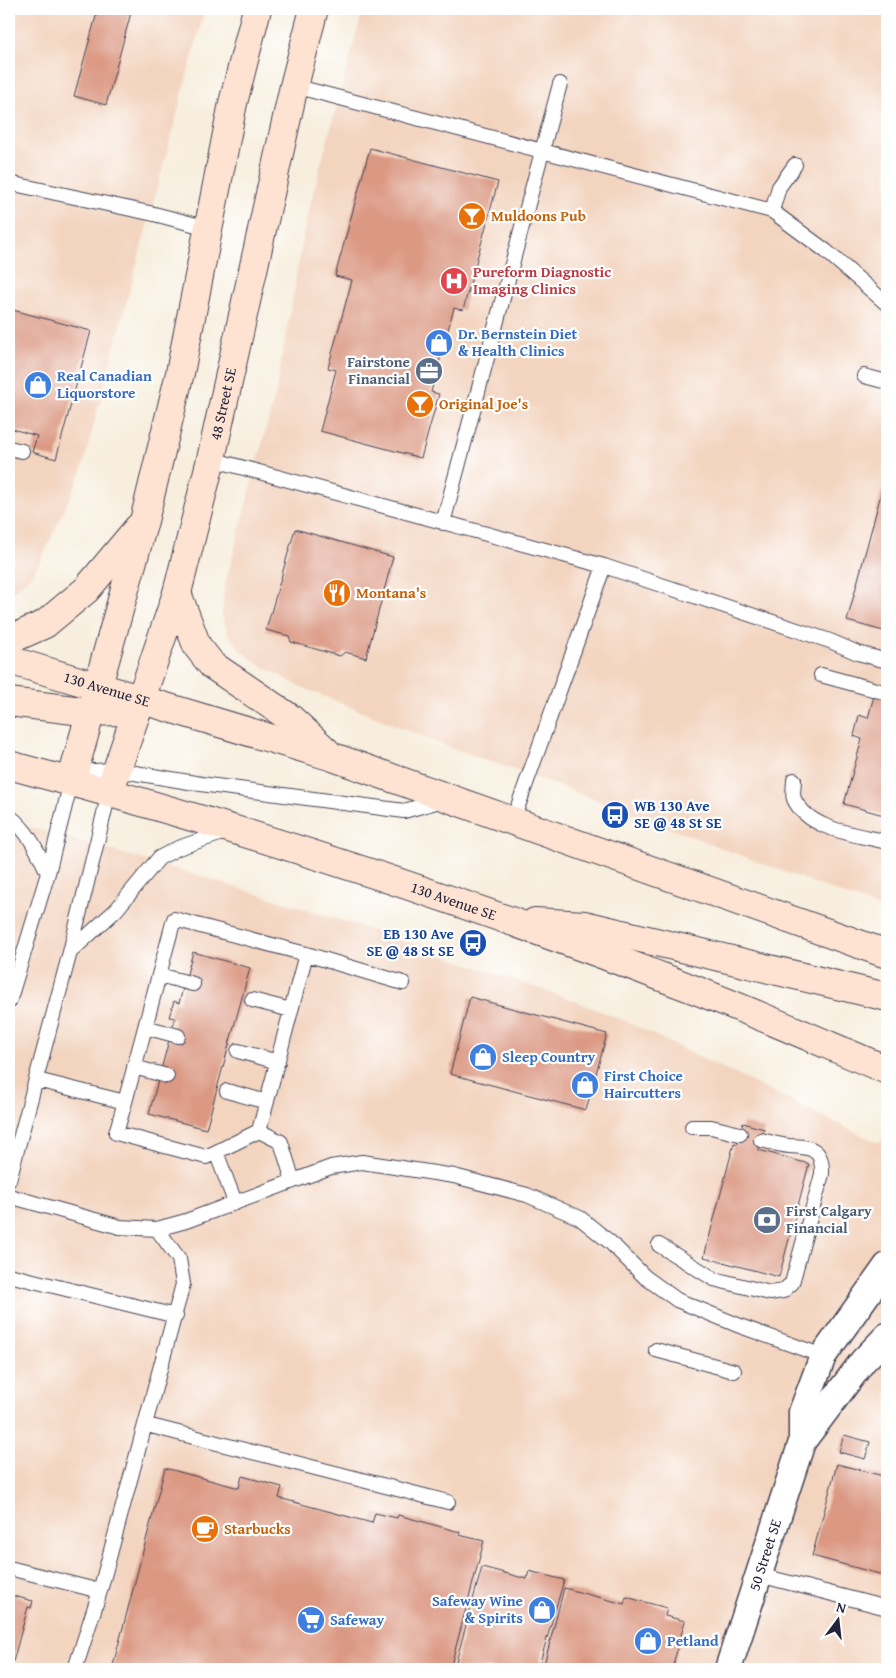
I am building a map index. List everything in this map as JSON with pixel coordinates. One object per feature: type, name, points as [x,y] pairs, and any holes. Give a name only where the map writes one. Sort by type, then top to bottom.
[{"type":"main road","points":[[71,782],[144,521],[180,373],[233,104],[257,9]]},
{"type":"main road","name":"48 Street SE","points":[[113,781],[177,593],[211,459],[294,86],[314,9]]},
{"type":"main road","points":[[9,640],[45,624],[86,590],[144,521]]},
{"type":"main road","points":[[177,593],[197,646],[212,665],[290,718],[333,757]]},
{"type":"main road","name":"130 Avenue SE","points":[[9,660],[333,757],[887,954]]},
{"type":"main road","points":[[9,702],[90,712],[120,711],[141,698]]},
{"type":"main road","name":"130 Avenue SE","points":[[9,765],[71,782],[113,781],[233,829],[509,921],[693,989],[887,1070]]},
{"type":"main road","points":[[509,921],[585,924],[887,997]]},
{"type":"street","name":"50 Street SE","points":[[728,1669],[802,1442],[802,1412],[823,1356],[887,1266]]},
{"type":"street","name":"50 Street SE","points":[[802,1442],[863,1361],[887,1336]]},
{"type":"lane","points":[[443,523],[560,84]]},
{"type":"lane","points":[[294,86],[772,211],[826,251],[887,304]]},
{"type":"lane","points":[[772,211],[779,187],[795,165]]},
{"type":"lane","points":[[9,183],[154,214],[208,228]]},
{"type":"lane","points":[[864,376],[887,382]]},
{"type":"lane","points":[[211,459],[604,566],[830,641],[858,653],[887,661]]},
{"type":"lane","points":[[513,820],[604,566]]},
{"type":"lane","points":[[821,676],[887,693]]},
{"type":"lane","points":[[794,780],[793,798],[805,815],[824,825],[887,842]]},
{"type":"lane","points":[[9,1180],[37,1080],[113,781],[201,784],[404,811],[451,798]]},
{"type":"lane","points":[[9,1002],[48,873],[71,782]]},
{"type":"lane","points":[[9,816],[19,824],[37,850],[48,873]]},
{"type":"lane","points":[[70,952],[116,910],[159,858],[178,848],[233,829]]},
{"type":"lane","points":[[306,954],[259,1131],[206,1157],[116,1133],[174,919],[306,954],[403,983]]},
{"type":"lane","points":[[159,975],[193,984]]},
{"type":"lane","points":[[252,1000],[291,1010]]},
{"type":"lane","points":[[145,1027],[178,1036]]},
{"type":"lane","points":[[238,1051],[278,1062]]},
{"type":"lane","points":[[134,1067],[167,1076]]},
{"type":"lane","points":[[37,1080],[124,1102]]},
{"type":"lane","points":[[227,1091],[267,1102]]},
{"type":"lane","points":[[692,1127],[711,1127],[740,1134]]},
{"type":"lane","points":[[259,1131],[281,1142],[293,1181]]},
{"type":"lane","points":[[659,1245],[714,1279],[770,1293],[783,1291],[792,1283],[822,1174],[823,1164],[816,1151],[808,1147],[761,1140]]},
{"type":"lane","points":[[216,1152],[235,1202]]},
{"type":"lane","points":[[9,1196],[120,1227],[157,1229],[330,1167],[362,1162],[454,1176],[527,1195],[580,1218],[611,1243],[645,1277],[677,1300],[740,1326],[823,1356]]},
{"type":"lane","points":[[75,1669],[100,1591],[147,1425],[183,1284],[179,1259],[157,1229]]},
{"type":"lane","points":[[9,1275],[176,1316]]},
{"type":"lane","points":[[656,1350],[734,1371]]},
{"type":"lane","points":[[147,1425],[448,1502]]},
{"type":"lane","points":[[9,1568],[100,1591]]},
{"type":"lane","points":[[759,1575],[887,1608]]},
{"type":"shaded area","points":[[9,9],[205,9],[81,473],[40,562],[30,577],[9,595]]},
{"type":"shaded area","points":[[363,9],[887,9],[887,911],[546,781],[449,747],[301,687],[260,665],[241,651],[228,633],[222,615],[224,589],[276,391],[307,216]]},
{"type":"shaded area","points":[[9,821],[200,876],[359,926],[572,1000],[623,1020],[876,1142],[887,1141],[887,1669],[9,1669]]},
{"type":"building","points":[[98,9],[132,9],[106,105],[74,96]]},
{"type":"building","points":[[370,148],[498,182],[463,310],[454,308],[431,392],[439,394],[421,458],[320,431],[336,370],[328,368],[352,280],[335,276]]},
{"type":"building","points":[[9,309],[91,331],[56,459],[32,452],[37,436],[9,428]]},
{"type":"building","points":[[887,471],[887,485],[883,484]]},
{"type":"building","points":[[882,490],[887,492],[887,632],[847,621]]},
{"type":"building","points":[[295,529],[393,557],[366,658],[345,652],[340,656],[291,642],[289,636],[266,630]]},
{"type":"building","points":[[874,696],[887,700],[887,816],[844,804],[862,739],[854,736],[859,715],[868,718]]},
{"type":"building","points":[[193,952],[250,968],[206,1129],[149,1114],[175,1018],[169,1017],[174,1001],[179,1003]]},
{"type":"building","points":[[470,997],[607,1034],[586,1110],[450,1074]]},
{"type":"building","points":[[743,1123],[764,1129],[759,1150],[809,1164],[779,1277],[704,1257],[734,1143],[737,1144]]},
{"type":"building","points":[[844,1435],[870,1442],[865,1459],[839,1452]]},
{"type":"building","points":[[837,1464],[887,1477],[887,1576],[812,1556]]},
{"type":"building","points":[[165,1468],[239,1488],[242,1476],[282,1487],[279,1498],[372,1523],[375,1513],[397,1518],[398,1515],[460,1532],[459,1535],[484,1541],[450,1669],[112,1669]]},
{"type":"building","points":[[482,1567],[527,1579],[529,1571],[564,1580],[538,1669],[454,1669]]},
{"type":"building","points":[[564,1588],[624,1604],[626,1597],[667,1608],[665,1616],[685,1621],[672,1669],[543,1669]]},
{"type":"building","points":[[9,1595],[33,1601],[31,1608],[28,1607],[11,1669],[9,1669]]},
{"type":"place","name":"Muldoons Pub","points":[[472,216]]},
{"type":"place","name":"Pureform Diagnostic Imaging Clinics","points":[[454,281]]},
{"type":"place","name":"Dr. Bernstein Diet & Health Clinics","points":[[439,343]]},
{"type":"place","name":"Fairstone Financial","points":[[429,371]]},
{"type":"place","name":"Real Canadian Liquorstore","points":[[38,385]]},
{"type":"place","name":"Original Joe's","points":[[420,404]]},
{"type":"place","name":"Montana's","points":[[337,593]]},
{"type":"place","name":"WB 130 Ave SE @ 48 St SE","points":[[615,815]]},
{"type":"place","name":"EB 130 Ave SE @ 48 St SE","points":[[473,943]]},
{"type":"place","name":"Sleep Country","points":[[483,1057]]},
{"type":"place","name":"First Choice Haircutters","points":[[585,1085]]},
{"type":"place","name":"First Calgary Financial","points":[[767,1220]]},
{"type":"place","name":"Starbucks","points":[[205,1529]]},
{"type":"place","name":"Safeway Wine & Spirits","points":[[542,1610]]},
{"type":"place","name":"Safeway","points":[[311,1620]]},
{"type":"place","name":"Petland","points":[[648,1641]]}]
